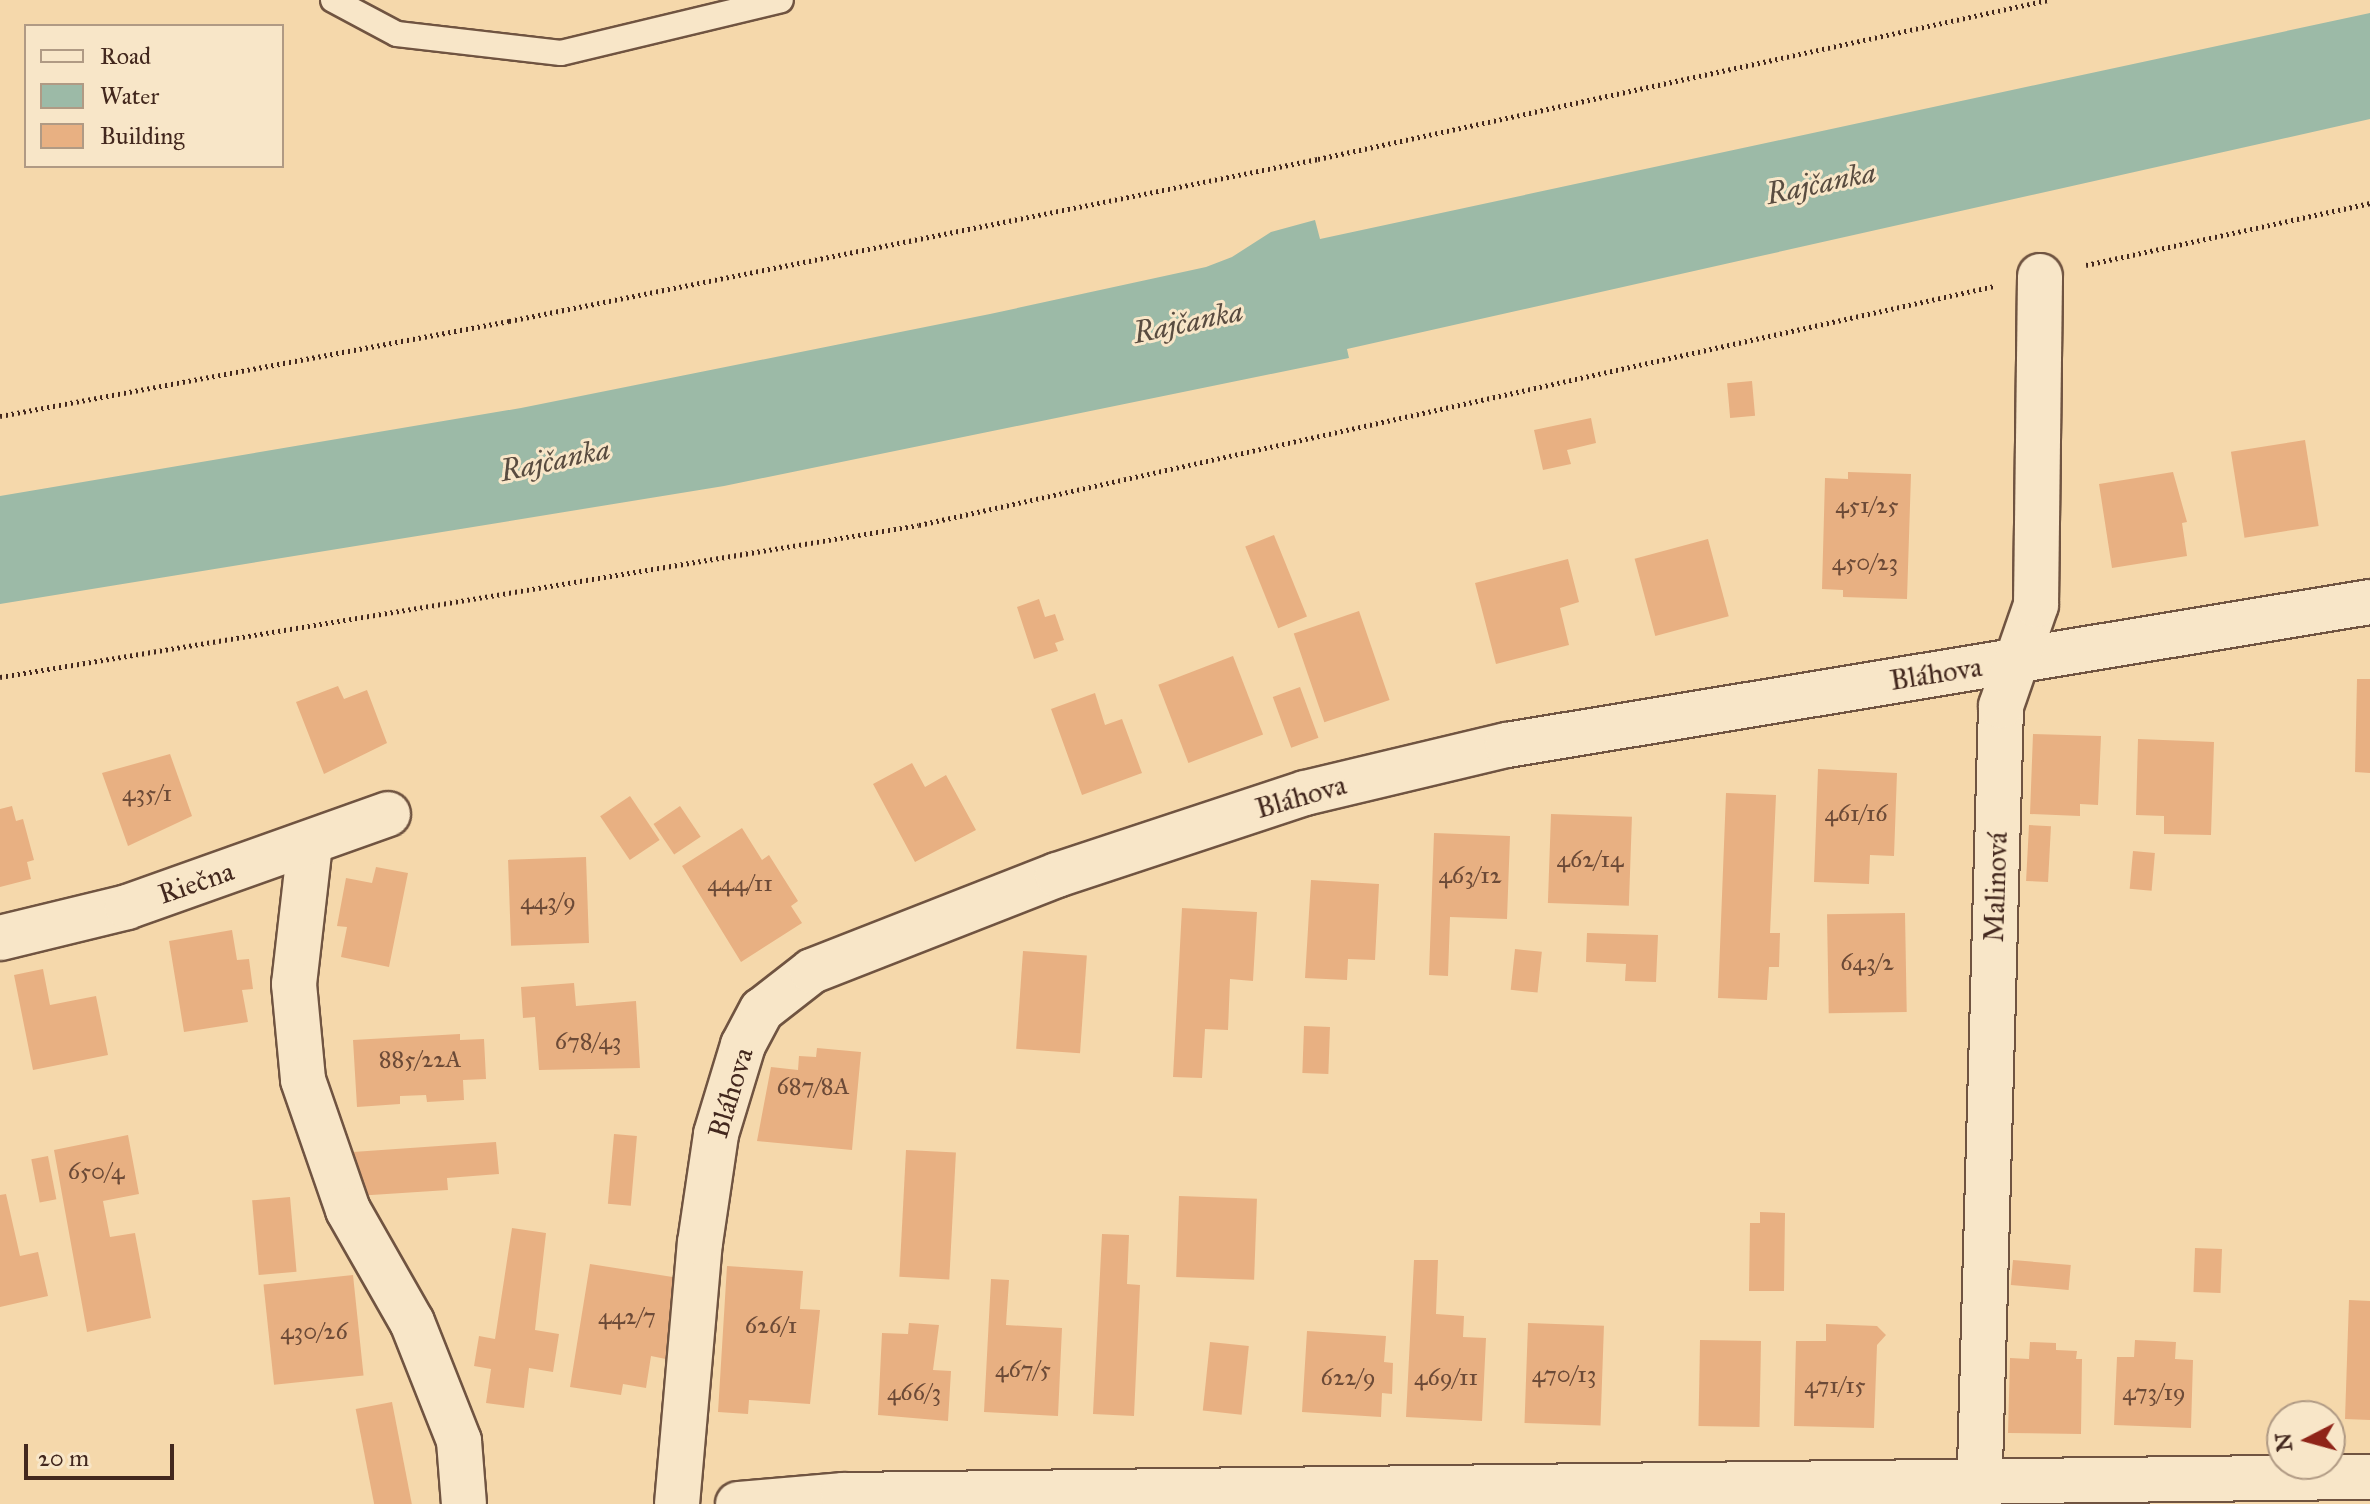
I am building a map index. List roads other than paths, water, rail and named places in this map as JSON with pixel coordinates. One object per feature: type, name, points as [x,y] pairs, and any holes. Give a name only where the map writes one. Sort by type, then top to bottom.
[{"type":"street","name":"Malinová","points":[[1979,1493],[2001,706],[2036,605],[2040,276]]},
{"type":"street","name":"Bláhova","points":[[677,1504],[700,1243],[716,1134],[743,1045],[762,1010],[812,971],[1057,875],[1305,793],[1507,745],[2370,602]]},
{"type":"street","name":"Riečna","points":[[0,938],[127,907],[388,814]]},
{"type":"street","points":[[310,844],[294,984],[303,1080],[348,1210],[412,1322],[459,1441],[464,1504]]},
{"type":"street","points":[[738,1504],[843,1495],[1979,1493],[2370,1477]]},
{"type":"lane","points":[[333,0],[397,34],[561,53],[781,0]]},
{"type":"water","name":"Rajčanka","points":[[2370,13],[2370,119],[1347,349],[1349,358],[724,486],[0,604],[0,496],[521,408],[990,314],[1206,267],[1232,257],[1271,232],[1315,220],[1320,239]]}]
